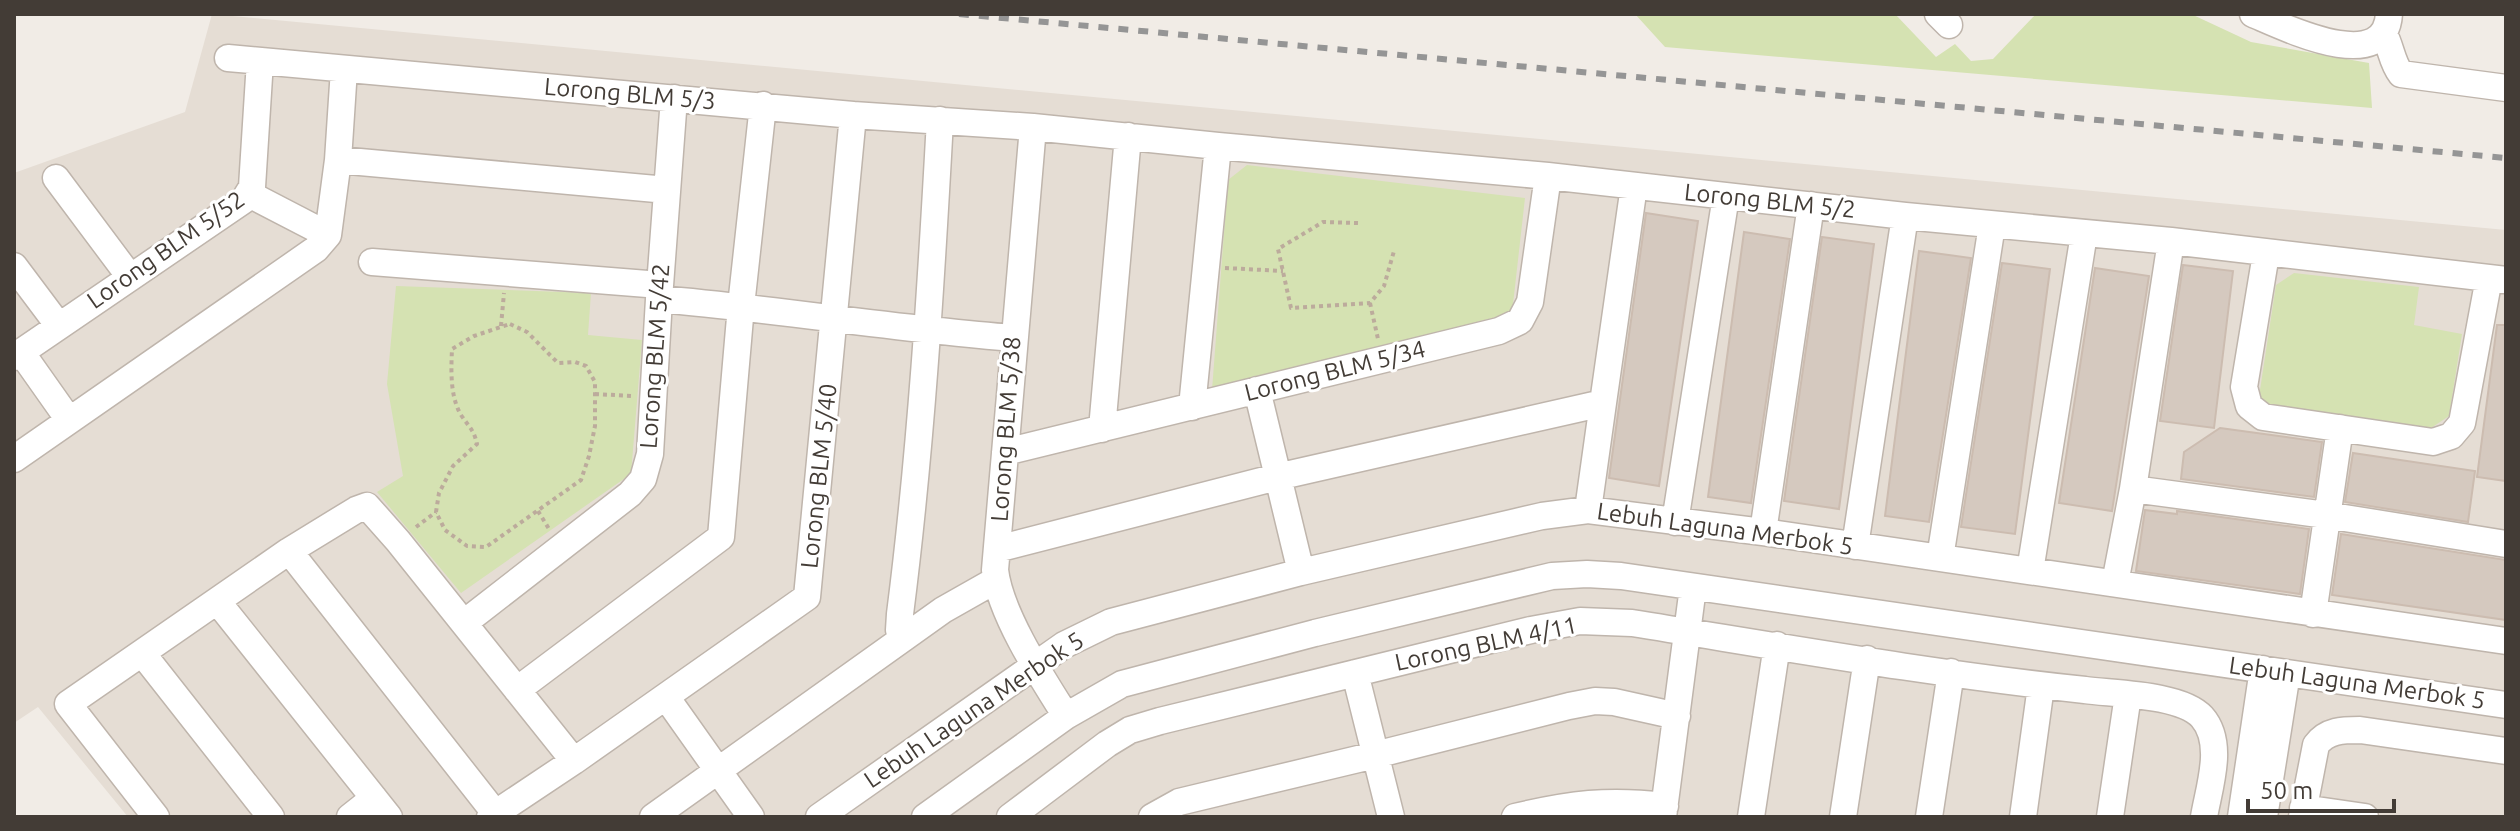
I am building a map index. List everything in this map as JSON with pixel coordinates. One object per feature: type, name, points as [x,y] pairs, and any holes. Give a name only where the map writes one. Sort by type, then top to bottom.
[{"type":"street","points":[[2253,14],[2284,27],[2353,47],[2371,43],[2386,24]]},
{"type":"street","points":[[2386,24],[2401,74],[2506,88]]},
{"type":"street","name":"Lorong BLM 5/3","points":[[228,58],[853,115],[1033,127]]},
{"type":"street","name":"Lorong BLM 5/52","points":[[18,355],[249,194],[252,187],[260,61]]},
{"type":"street","points":[[14,459],[316,249],[328,235],[338,160],[344,69]]},
{"type":"street","name":"Lorong BLM 5/42","points":[[464,623],[630,494],[643,479],[650,454],[674,98]]},
{"type":"street","points":[[517,690],[721,537],[741,306],[763,105]]},
{"type":"street","name":"Lorong BLM 5/40","points":[[493,815],[807,597],[853,115]]},
{"type":"street","points":[[902,639],[900,614],[916,481],[940,120]]},
{"type":"street","name":"Lorong BLM 5/2","points":[[1033,127],[1548,176],[1905,216],[2171,241],[2498,279]]},
{"type":"street","name":"Lorong BLM 5/38","points":[[1033,127],[1013,338],[996,580],[1035,666],[1066,716]]},
{"type":"street","points":[[1102,429],[1128,136]]},
{"type":"street","points":[[1192,407],[1218,146]]},
{"type":"street","points":[[338,160],[667,190]]},
{"type":"street","name":"Lorong BLM 5/34","points":[[1005,452],[1499,331],[1520,321],[1530,302],[1548,176]]},
{"type":"street","points":[[56,178],[130,277]]},
{"type":"street","points":[[1588,510],[1634,186]]},
{"type":"street","points":[[249,194],[328,235]]},
{"type":"street","points":[[1675,522],[1726,196]]},
{"type":"street","points":[[1763,532],[1811,205]]},
{"type":"street","points":[[1855,546],[1905,216]]},
{"type":"street","points":[[1940,558],[1992,225]]},
{"type":"street","points":[[2030,571],[2084,234]]},
{"type":"street","points":[[2115,583],[2133,489],[2171,241]]},
{"type":"street","points":[[2266,254],[2244,387],[2249,406],[2263,417],[2433,442],[2451,436],[2462,423],[2498,279]]},
{"type":"street","points":[[372,262],[506,271],[928,332],[1013,338]]},
{"type":"street","points":[[14,266],[59,326]]},
{"type":"street","points":[[18,355],[69,420]]},
{"type":"street","points":[[1257,390],[1301,572]]},
{"type":"street","points":[[997,549],[1277,477],[1603,403]]},
{"type":"street","points":[[2313,614],[2340,428]]},
{"type":"street","points":[[2133,489],[2326,515],[2506,544]]},
{"type":"street","points":[[156,817],[68,704],[289,551],[367,506],[574,761]]},
{"type":"street","name":"Lebuh Laguna Merbok 5","points":[[819,817],[1064,645],[1111,622],[1301,572],[1542,516],[1588,510],[1763,532],[2506,641]]},
{"type":"street","points":[[289,551],[493,815]]},
{"type":"street","name":"Lebuh Laguna Merbok 5","points":[[925,817],[1066,716],[1122,684],[1315,633],[1552,576],[1621,576],[2506,705]]},
{"type":"street","points":[[653,817],[943,610],[996,580]]},
{"type":"street","points":[[1515,817],[1598,801],[1631,802],[1664,811],[1693,587]]},
{"type":"street","points":[[217,601],[381,808],[350,817]]},
{"type":"street","name":"Lorong BLM 4/11","points":[[1010,817],[1130,730],[1531,630],[1580,621],[1632,623],[2041,686],[2178,703],[2202,717],[2214,742],[2204,817]]},
{"type":"street","points":[[1751,817],[1777,645]]},
{"type":"street","points":[[142,653],[271,817]]},
{"type":"street","points":[[1843,817],[1867,659]]},
{"type":"street","points":[[2241,817],[2275,671]]},
{"type":"street","points":[[2264,817],[2275,671]]},
{"type":"street","points":[[1929,817],[1951,672]]},
{"type":"street","points":[[1355,673],[1391,817]]},
{"type":"street","points":[[2023,817],[2041,686]]},
{"type":"street","points":[[2110,817],[2128,695]]},
{"type":"street","points":[[666,697],[751,817]]},
{"type":"street","points":[[1152,817],[1179,802],[1595,701],[1614,702],[1677,716]]},
{"type":"street","points":[[2365,817],[2302,812],[2310,764],[2322,736],[2336,731],[2360,730],[2506,751]]},
{"type":"path","points":[[1358,223],[1323,222],[1278,249],[1291,308],[1370,303],[1384,286],[1394,251]]},
{"type":"path","points":[[1204,267],[1283,271]]},
{"type":"path","points":[[501,326],[506,271]]},
{"type":"path","points":[[1370,303],[1383,360]]},
{"type":"path","points":[[510,324],[527,332],[558,363],[575,362],[586,366],[595,382],[595,394],[595,426],[581,480],[486,547],[467,546],[445,530],[436,512],[439,493],[453,466],[477,444],[474,431],[460,413],[451,381],[452,349],[474,336],[510,324]]},
{"type":"path","points":[[595,394],[654,397]]},
{"type":"shaded area","points":[[212,14],[2506,230],[2506,817],[128,817],[38,707],[14,723],[14,173],[185,112]]},
{"type":"green space","points":[[1635,14],[1895,14],[1936,57],[1955,44],[1971,61],[1993,59],[2036,14],[2191,14],[2251,42],[2369,63],[2372,108],[1665,47]]},
{"type":"green space","points":[[1247,165],[1525,198],[1512,313],[1212,390],[1228,180]]},
{"type":"green space","points":[[2294,273],[2419,287],[2414,325],[2462,334],[2449,416],[2431,428],[2258,403],[2276,285]]},
{"type":"green space","points":[[396,286],[591,293],[588,335],[642,340],[631,474],[461,593],[377,492],[403,476],[387,384]]},
{"type":"building","points":[[1646,213],[1698,221],[1659,486],[1609,478]]},
{"type":"building","points":[[1744,232],[1790,239],[1751,503],[1708,497]]},
{"type":"building","points":[[1822,237],[1874,244],[1839,509],[1784,501]]},
{"type":"building","points":[[1919,251],[1971,258],[1929,522],[1885,516]]},
{"type":"building","points":[[2002,263],[2050,269],[2015,534],[1961,527]]},
{"type":"building","points":[[2183,265],[2233,271],[2214,428],[2160,421]]},
{"type":"building","points":[[2095,268],[2149,276],[2112,511],[2059,503]]},
{"type":"building","points":[[2497,325],[2506,325],[2506,481],[2477,477]]},
{"type":"building","points":[[2220,428],[2322,442],[2314,497],[2181,479],[2184,452]]},
{"type":"building","points":[[2353,453],[2475,471],[2468,522],[2345,502]]},
{"type":"building","points":[[2145,510],[2177,514],[2177,511],[2309,529],[2300,594],[2136,571]]},
{"type":"building","points":[[2341,534],[2506,560],[2506,620],[2332,595]]},
{"type":"railway","points":[[959,14],[2506,158]]}]
